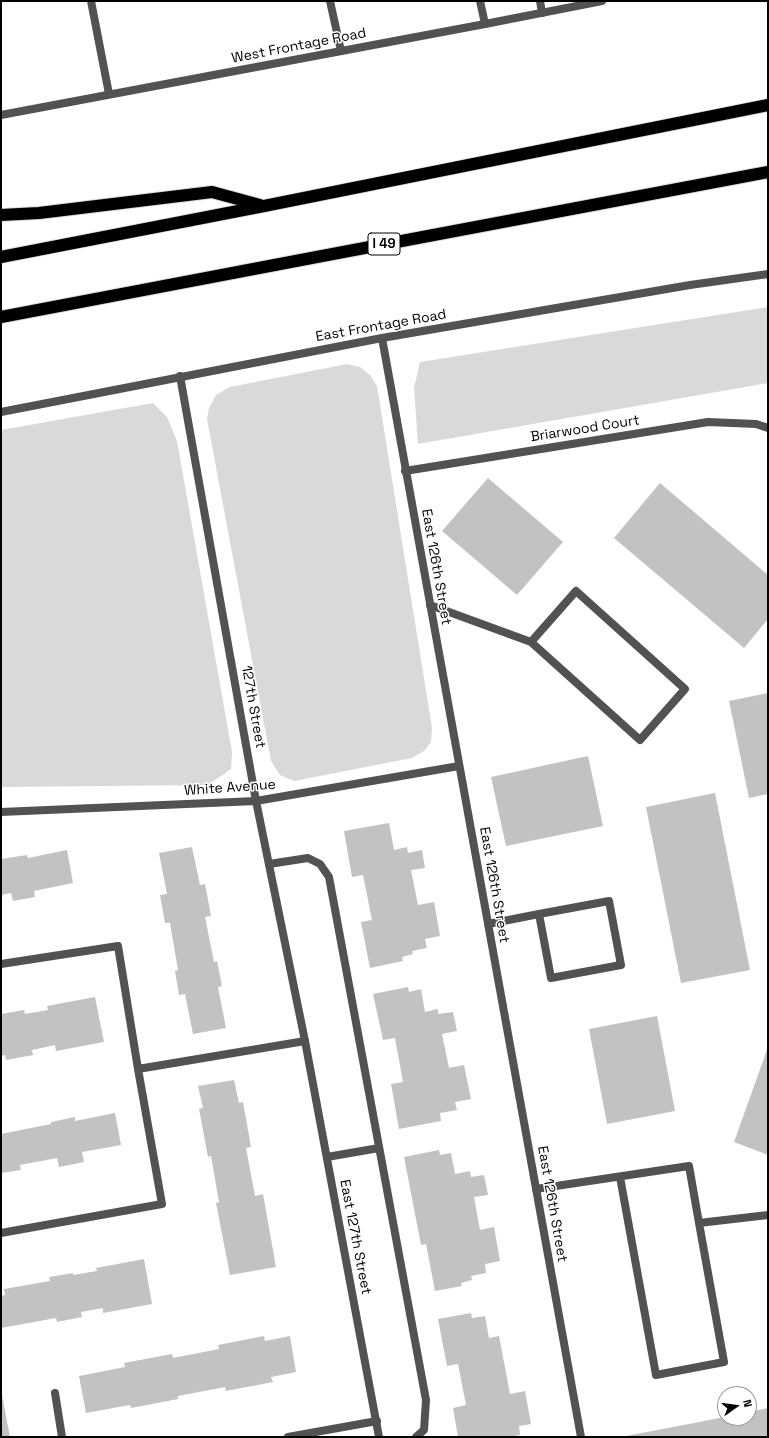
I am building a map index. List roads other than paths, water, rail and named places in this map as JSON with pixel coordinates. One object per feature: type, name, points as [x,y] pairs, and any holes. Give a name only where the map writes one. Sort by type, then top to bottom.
[{"type":"highway","points":[[1,257],[768,105]]},
{"type":"highway","name":"I 49","points":[[1,317],[768,172]]},
{"type":"highway","points":[[1,215],[39,213],[212,192],[264,206]]},
{"type":"street","points":[[91,1],[109,94]]},
{"type":"street","points":[[330,1],[341,51]]},
{"type":"street","points":[[480,1],[484,24]]},
{"type":"street","points":[[540,1],[542,13]]},
{"type":"street","name":"West Frontage Road","points":[[1,115],[602,1]]},
{"type":"street","name":"East Frontage Road","points":[[1,412],[180,376],[382,338],[768,274]]},
{"type":"street","name":"East 126th Street","points":[[382,338],[581,1437]]},
{"type":"street","name":"127th Street","points":[[180,376],[256,802],[305,1041]]},
{"type":"street","name":"Briarwood Court","points":[[405,471],[708,422],[756,424],[768,428]]},
{"type":"street","points":[[430,605],[531,642],[640,740],[685,689],[576,591],[531,642]]},
{"type":"street","name":"White Avenue","points":[[1,812],[256,802],[459,766]]},
{"type":"street","points":[[269,864],[308,858],[320,864],[329,877],[426,1400],[424,1430],[416,1437]]},
{"type":"street","points":[[488,924],[539,914],[609,901],[621,965],[551,978],[539,914]]},
{"type":"street","points":[[1,964],[118,946],[162,1204],[1,1234]]},
{"type":"street","points":[[138,1069],[305,1041]]},
{"type":"street","name":"East 127th Street","points":[[305,1041],[379,1437]]},
{"type":"street","points":[[327,1157],[379,1148]]},
{"type":"street","points":[[536,1189],[689,1166],[724,1362],[656,1375],[620,1177]]},
{"type":"street","points":[[699,1223],[768,1215]]},
{"type":"street","points":[[55,1393],[62,1437]]},
{"type":"street","points":[[288,1437],[377,1422]]}]
